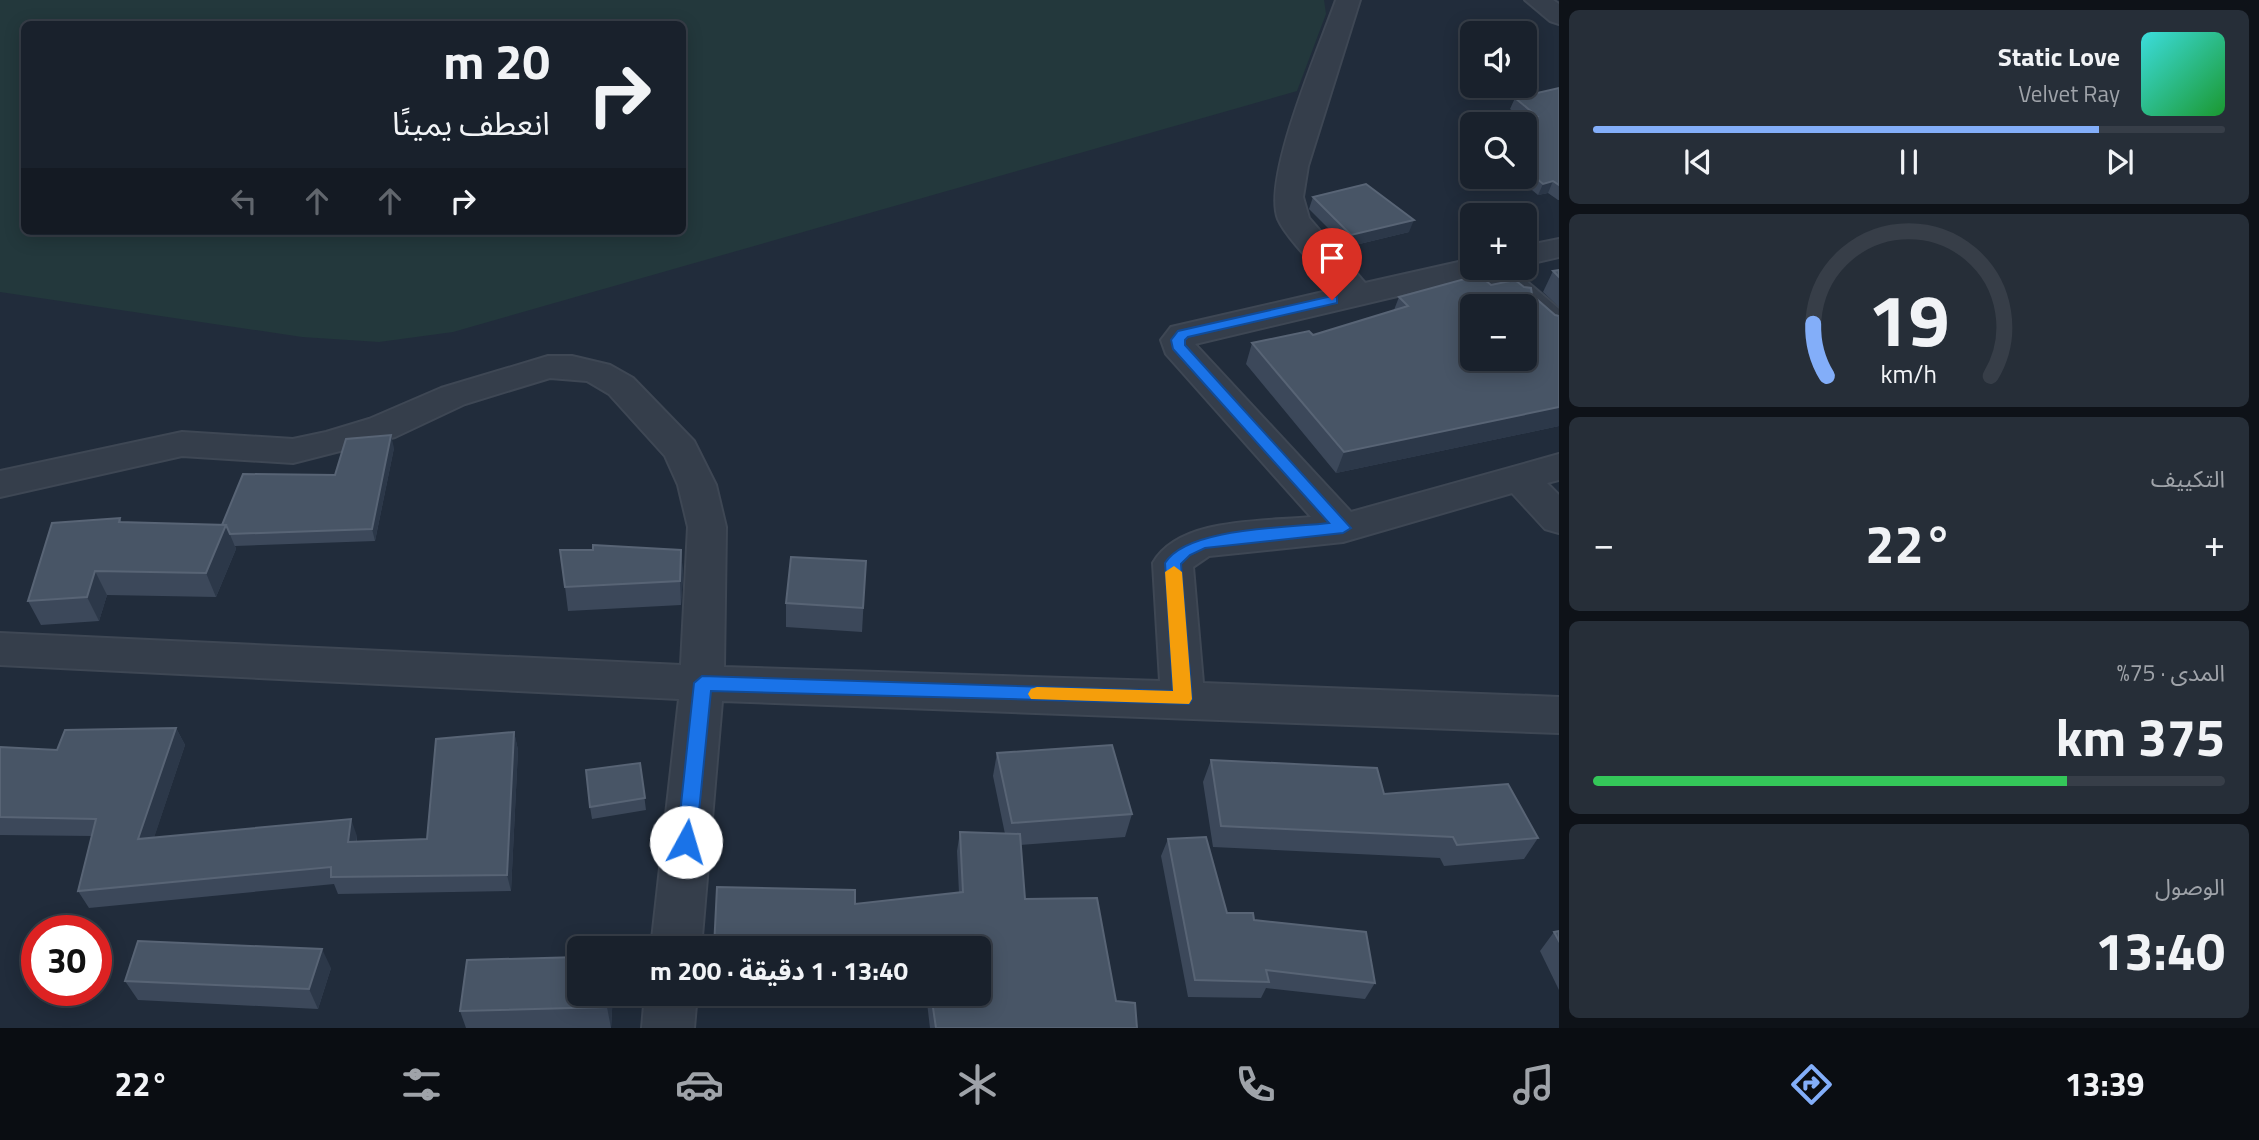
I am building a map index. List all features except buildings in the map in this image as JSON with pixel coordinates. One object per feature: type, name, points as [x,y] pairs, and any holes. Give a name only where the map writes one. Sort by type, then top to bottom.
[{"type":"street","points":[[1348,0],[1293,166],[1287,197],[1294,220],[1357,294]]},
{"type":"street","points":[[1536,0],[1559,16]]},
{"type":"street","points":[[1537,253],[1559,248]]},
{"type":"street","points":[[1343,528],[1178,346],[1178,340],[1183,334],[1460,271]]},
{"type":"street","points":[[1506,280],[1559,327]]},
{"type":"street","points":[[0,484],[182,444],[293,451],[382,428],[453,396],[548,367],[572,367],[598,373],[621,386],[681,450],[697,485],[707,527],[702,683],[677,936]]},
{"type":"street","points":[[1183,699],[1173,563],[1185,551],[1202,543],[1343,528],[1559,467]]},
{"type":"street","points":[[1520,478],[1559,519]]},
{"type":"street","points":[[0,649],[702,683],[1559,715]]},
{"type":"street","points":[[667,1028],[670,1006]]},
{"type":"green space","points":[[0,0],[1324,0],[1326,14],[1297,91],[453,332],[379,342],[302,337],[0,292]]},
{"type":"slow traffic","points":[[1037,694],[1183,699],[1174,572]]},
{"type":"route","points":[[686,842],[702,683],[1183,699],[1173,563],[1185,551],[1202,543],[1343,528],[1178,346],[1178,340],[1183,334],[1332,300]]}]
